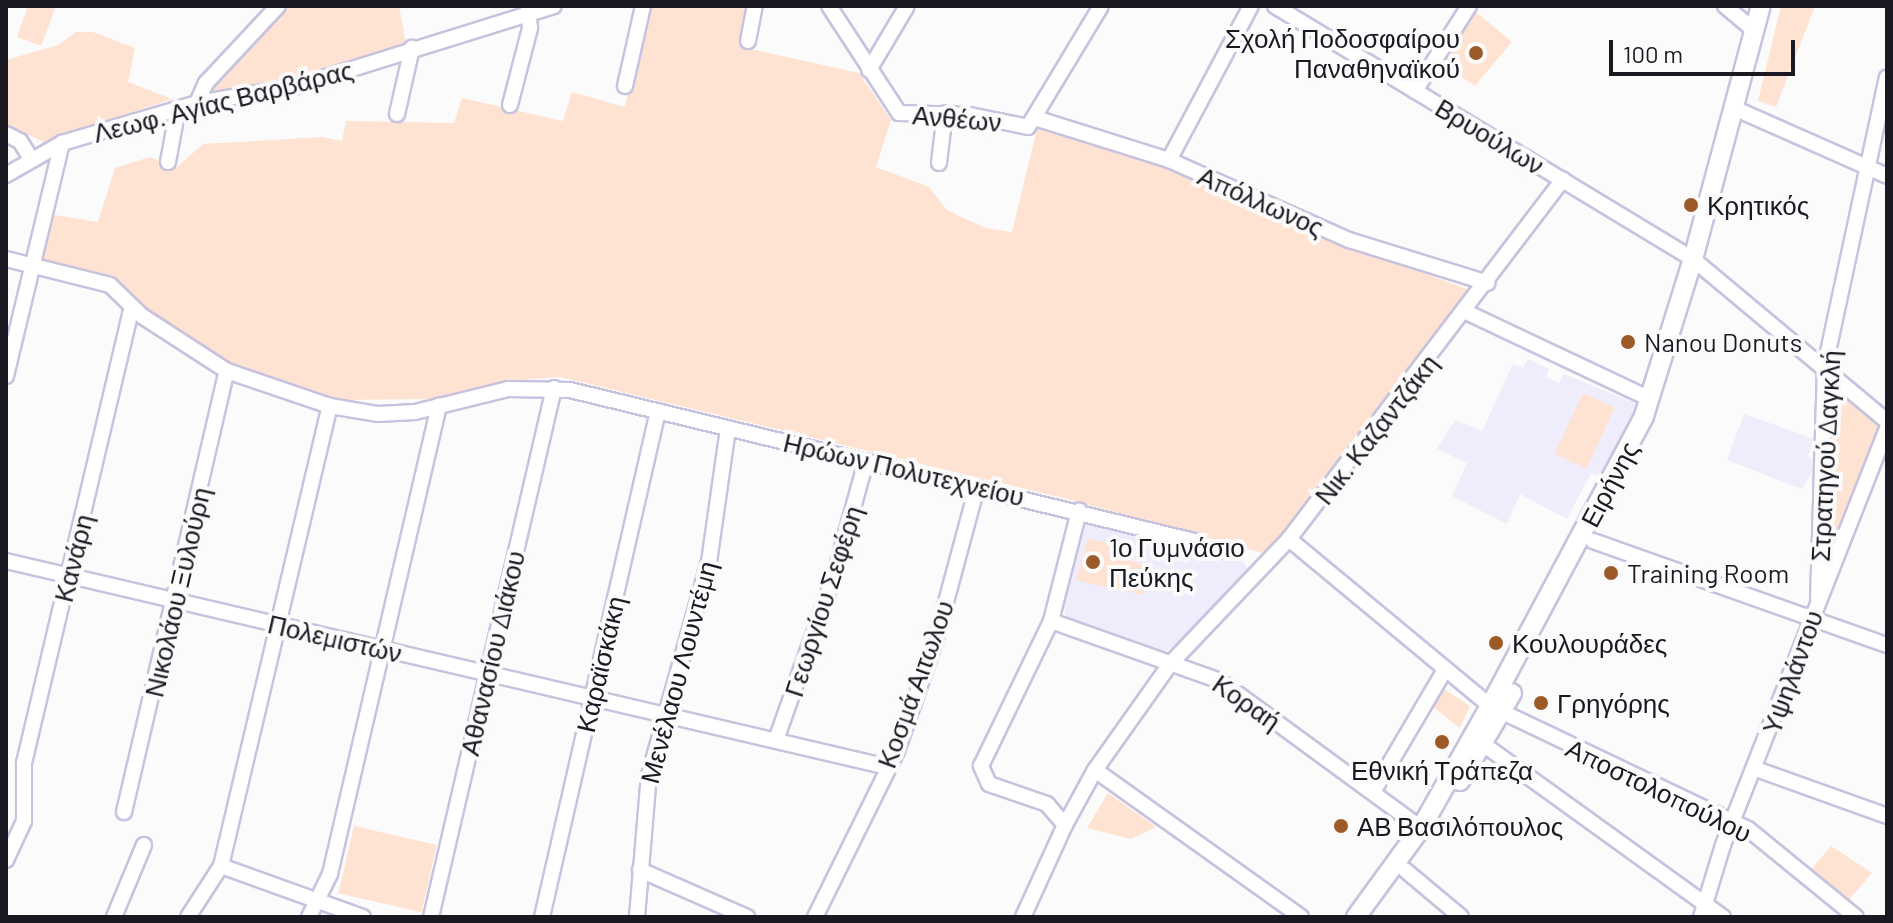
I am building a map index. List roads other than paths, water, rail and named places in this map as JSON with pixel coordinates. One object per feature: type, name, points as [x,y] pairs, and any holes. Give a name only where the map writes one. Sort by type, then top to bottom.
[{"type":"main road","name":"Ειρήνης","points":[[1741,112],[1761,6]]},
{"type":"main road","name":"Ειρήνης","points":[[1356,917],[1421,828],[1496,710],[1593,541],[1655,420],[1773,6]]},
{"type":"main road","name":"Ειρήνης","points":[[1369,917],[1405,870],[1483,744],[1496,710],[1650,399],[1698,263]]},
{"type":"street","points":[[197,103],[206,83],[278,6]]},
{"type":"street","name":"Λεωφ. Αγίας Βαρβάρας","points":[[6,175],[30,157],[62,143],[197,103],[294,87],[529,10],[554,6]]},
{"type":"street","points":[[625,86],[643,6]]},
{"type":"street","points":[[748,41],[755,6]]},
{"type":"street","points":[[829,6],[869,70],[907,6]]},
{"type":"street","name":"Ανθέων","points":[[869,70],[890,105],[907,114],[945,113],[1028,127],[1101,6]]},
{"type":"street","points":[[1169,160],[1251,6]]},
{"type":"street","name":"Βρυούλων","points":[[1275,6],[1698,263],[1825,366],[1887,421]]},
{"type":"street","points":[[1415,91],[1469,6]]},
{"type":"street","points":[[1725,6],[1756,32]]},
{"type":"street","points":[[510,105],[529,10]]},
{"type":"street","points":[[397,114],[412,48]]},
{"type":"street","name":"Στρατηγού Δαγκλή","points":[[1818,601],[1825,366],[1887,78]]},
{"type":"street","points":[[168,162],[178,108]]},
{"type":"street","points":[[1741,112],[1887,176]]},
{"type":"street","points":[[939,163],[945,113]]},
{"type":"street","name":"Απόλλωνος","points":[[1035,118],[1169,160],[1349,240],[1488,283]]},
{"type":"street","points":[[6,134],[20,141],[30,157]]},
{"type":"street","points":[[6,376],[62,143]]},
{"type":"street","name":"Νικ. Καζαντζάκη","points":[[1065,825],[1095,770],[1170,664],[1289,539],[1466,312],[1563,179]]},
{"type":"street","name":"Ηρώων Πολυτεχνείου","points":[[6,259],[110,285],[132,307],[227,371],[330,406],[378,414],[439,405],[508,389],[554,388],[1079,511],[1194,541]]},
{"type":"street","name":"Κανάρη","points":[[6,860],[26,809],[24,763],[132,307]]},
{"type":"street","points":[[1466,312],[1650,399]]},
{"type":"street","name":"Νικολάου Ξυλούρη","points":[[124,812],[227,371]]},
{"type":"street","name":"Αθανασίου Διάκου","points":[[431,917],[554,388]]},
{"type":"street","points":[[309,917],[330,874],[439,405]]},
{"type":"street","points":[[188,917],[221,866],[330,406]]},
{"type":"street","name":"Καραϊσκάκη","points":[[542,917],[658,411]]},
{"type":"street","name":"Μενέλαου Λουντέμη","points":[[637,917],[646,792],[709,562],[728,428]]},
{"type":"street","name":"Υψηλάντου","points":[[1703,910],[1733,821],[1756,769],[1887,428]]},
{"type":"street","name":"Γεωργίου Σεφέρη","points":[[776,740],[835,573],[866,461]]},
{"type":"street","name":"Κοσμά Αιτωλου","points":[[815,917],[888,767],[936,639],[977,487]]},
{"type":"street","points":[[1023,917],[1065,825],[1047,804],[989,784],[981,766],[1051,621],[1079,511]]},
{"type":"street","points":[[1289,539],[1496,710]]},
{"type":"street","points":[[1593,541],[1887,645]]},
{"type":"street","name":"Πολεμιστών","points":[[6,561],[888,767]]},
{"type":"street","name":"Κοραή","points":[[1051,621],[1220,681],[1421,828]]},
{"type":"street","points":[[1373,792],[1445,670]]},
{"type":"street","name":"Αποστολοπούλου","points":[[1496,710],[1733,821],[1856,917]]},
{"type":"street","points":[[1483,744],[1703,910],[1723,917]]},
{"type":"street","points":[[1756,769],[1887,816]]},
{"type":"street","points":[[1095,770],[1301,917]]},
{"type":"street","points":[[118,916],[144,845]]},
{"type":"street","points":[[221,866],[363,917]]},
{"type":"street","points":[[640,870],[726,912],[747,917]]},
{"type":"street","points":[[1405,870],[1461,917]]},
{"type":"place","name":"Σχολή Ποδοσφαίρου Παναθηναϊκού","points":[[1476,53]]},
{"type":"place","name":"Κρητικός","points":[[1691,205]]},
{"type":"place","name":"Nanou Donuts","points":[[1628,342]]},
{"type":"place","name":"1ο Γυμνάσιο Πεύκης","points":[[1093,562]]},
{"type":"place","name":"Training Room","points":[[1611,573]]},
{"type":"place","name":"Κουλουράδες","points":[[1496,643]]},
{"type":"place","name":"Γρηγόρης","points":[[1541,703]]},
{"type":"place","name":"Εθνική Τράπεζα","points":[[1442,742]]},
{"type":"place","name":"ΑΒ Βασιλόπουλος","points":[[1341,826]]}]
